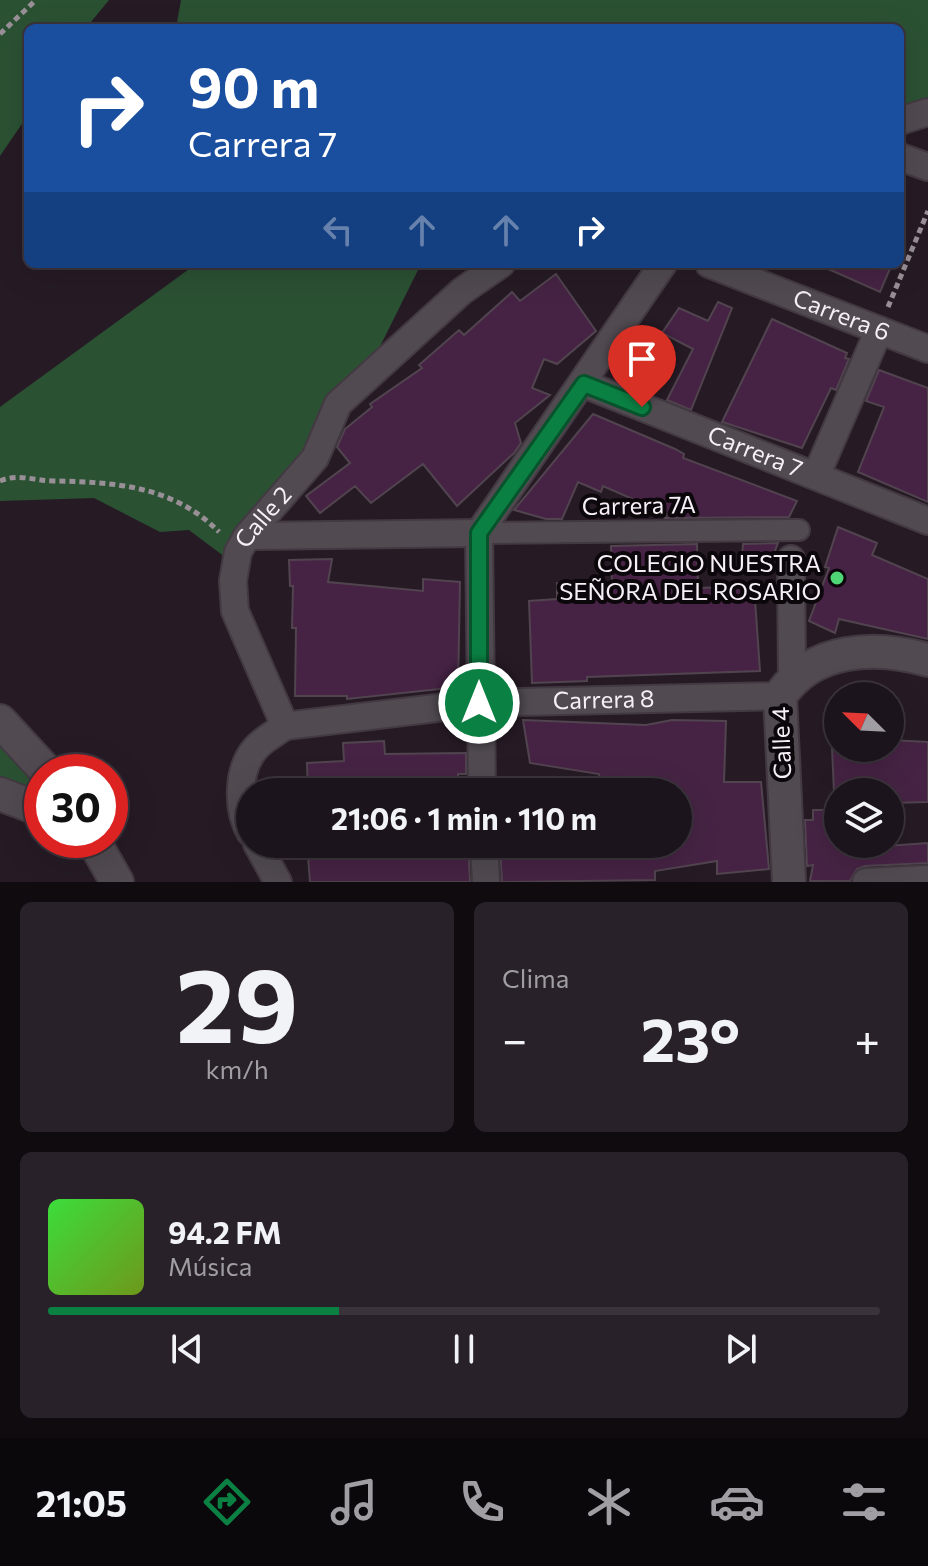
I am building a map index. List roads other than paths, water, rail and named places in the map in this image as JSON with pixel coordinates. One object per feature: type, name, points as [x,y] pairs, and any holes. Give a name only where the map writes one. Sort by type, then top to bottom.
[{"type":"street","points":[[904,120],[928,112]]},
{"type":"street","points":[[904,158],[928,167]]},
{"type":"street","name":"Calle 2","points":[[285,726],[235,611],[233,581],[242,544],[315,458],[338,404],[462,291],[495,268]]},
{"type":"street","points":[[482,778],[479,533],[584,384],[660,268]]},
{"type":"street","name":"Carrera 6","points":[[719,268],[928,349]]},
{"type":"street","points":[[816,476],[879,330]]},
{"type":"street","name":"Carrera 7","points":[[584,384],[928,521]]},
{"type":"street","name":"Carrera 7A","points":[[479,533],[799,530]]},
{"type":"street","points":[[242,544],[479,533]]},
{"type":"street","name":"Calle 4","points":[[789,882],[786,687],[791,559]]},
{"type":"street","name":"Carrera 8","points":[[285,726],[479,703],[786,687],[821,660],[846,654],[900,652],[928,660]]},
{"type":"street","points":[[0,721],[30,754]]},
{"type":"street","points":[[243,778],[254,749],[285,726]]},
{"type":"street","points":[[0,794],[24,803]]},
{"type":"street","points":[[265,858],[278,882]]},
{"type":"street","points":[[485,858],[486,882]]},
{"type":"street","points":[[866,882],[928,879]]},
{"type":"place","name":"COLEGIO NUESTRA SEÑORA DEL ROSARIO","points":[[837,578]]}]
